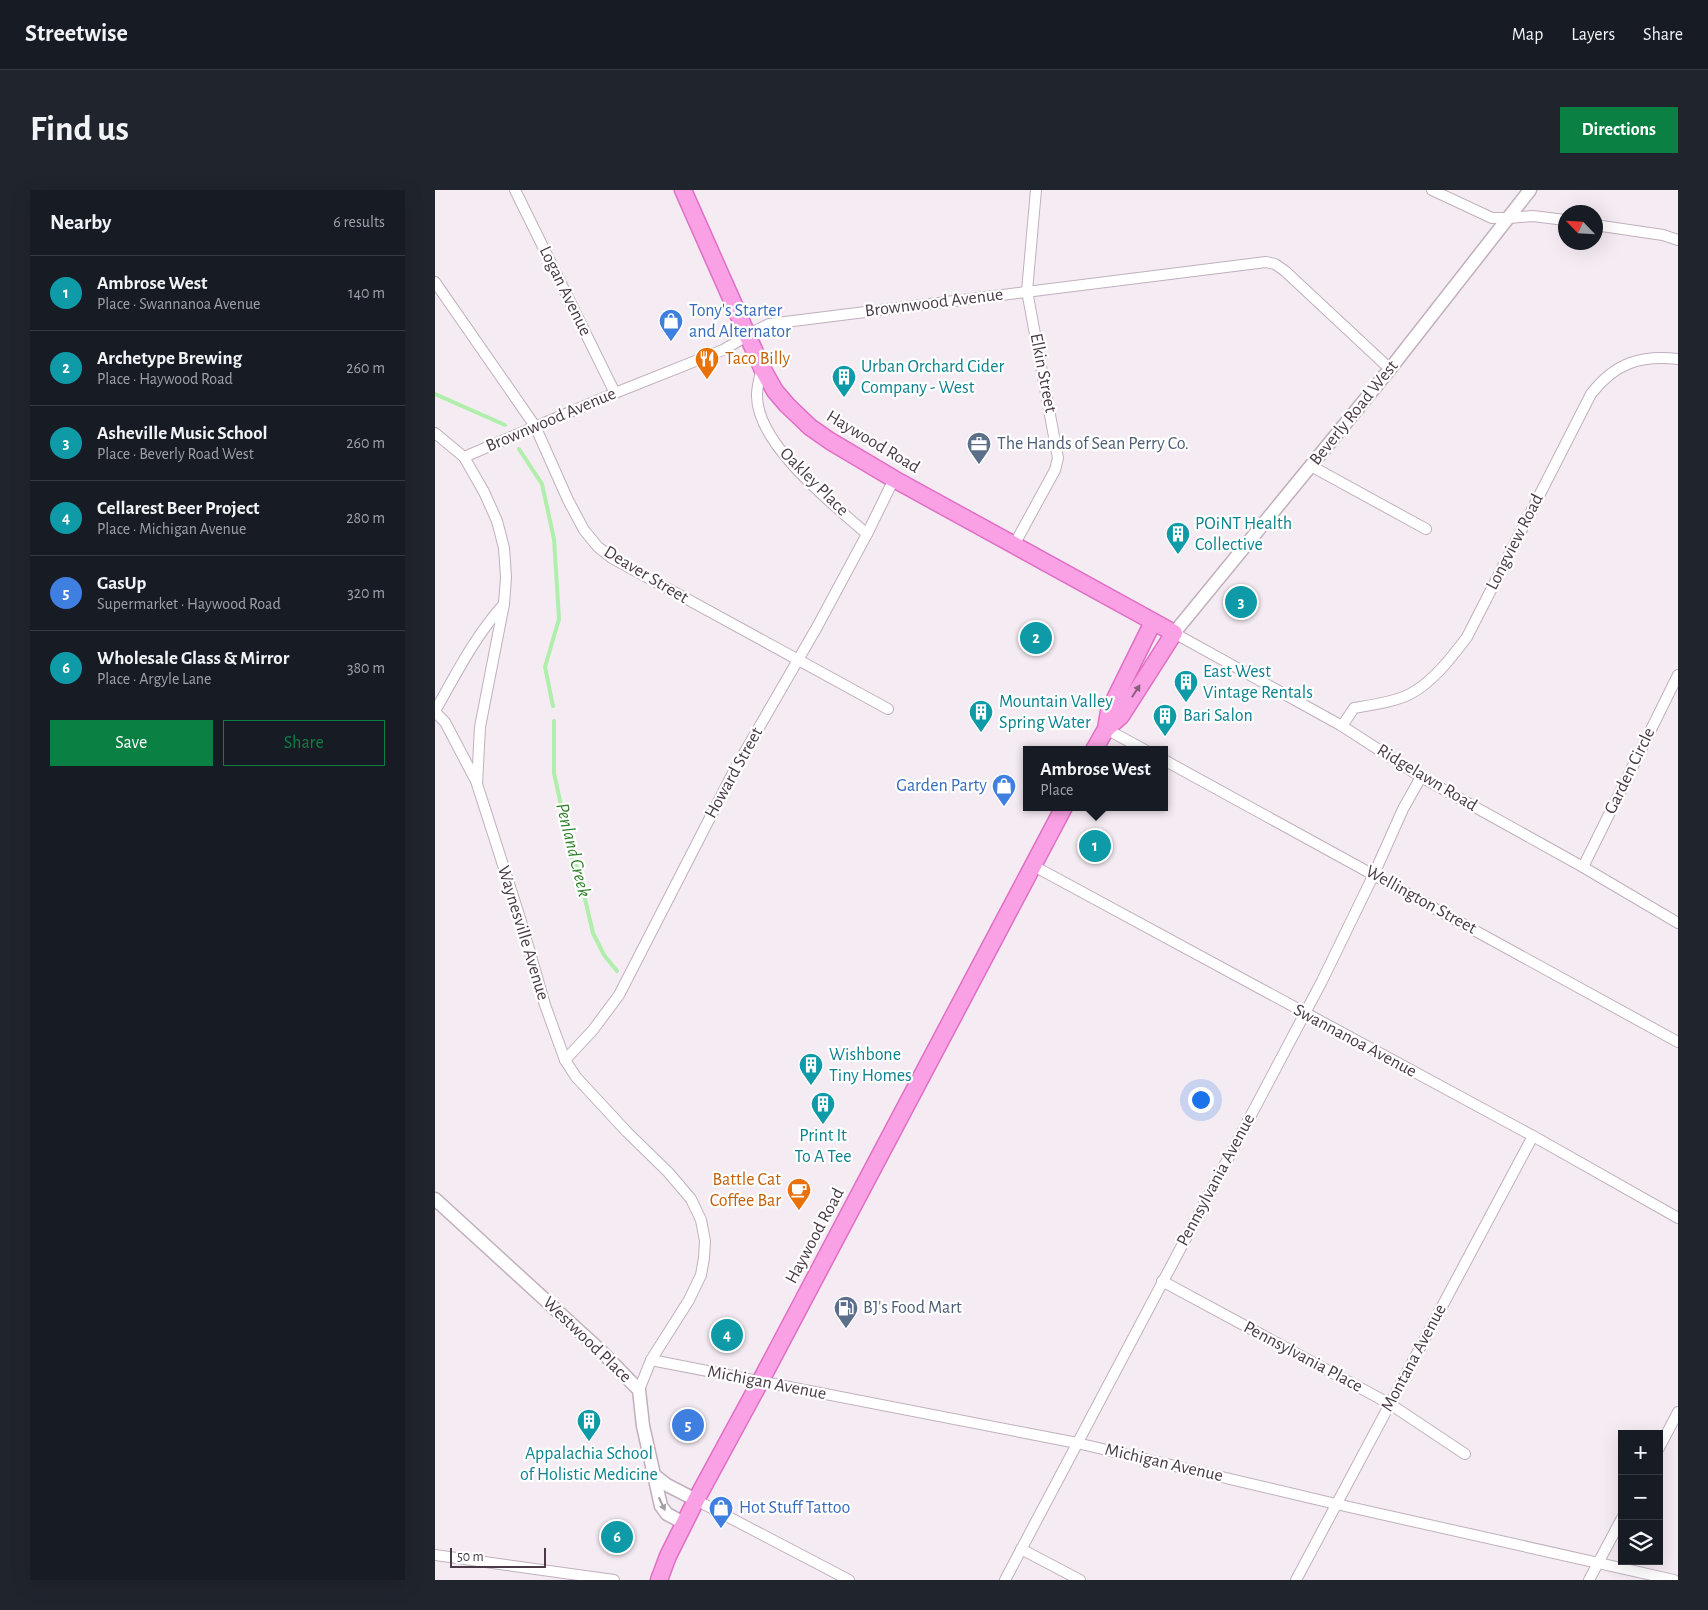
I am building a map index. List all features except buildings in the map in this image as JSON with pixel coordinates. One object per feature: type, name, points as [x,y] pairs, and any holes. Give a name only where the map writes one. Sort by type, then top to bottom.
[{"type":"main road","name":"Haywood Road","points":[[683,190],[762,368],[775,391],[809,428],[894,479],[1174,633]]},
{"type":"main road","points":[[1096,746],[1106,728],[1109,711],[1153,622]]},
{"type":"main road","points":[[1106,728],[1121,716],[1174,633]]},
{"type":"main road","name":"Haywood Road","points":[[659,1580],[668,1556],[696,1500],[1062,811]]},
{"type":"street","name":"Logan Avenue","points":[[515,190],[615,393]]},
{"type":"street","name":"Elkin Street","points":[[1014,545],[1055,470],[1059,458],[1027,291],[1036,190]]},
{"type":"street","points":[[1432,190],[1491,218],[1533,216],[1558,219]]},
{"type":"street","name":"Beverly Road West","points":[[1174,633],[1390,369],[1531,190]]},
{"type":"street","points":[[1603,226],[1663,235],[1678,240]]},
{"type":"street","name":"Brownwood Avenue","points":[[464,457],[535,426],[723,350],[769,324],[1265,262],[1275,264],[1285,271],[1390,369]]},
{"type":"street","name":"Deaver Street","points":[[435,282],[535,426],[568,500],[584,530],[598,547],[612,558],[888,709]]},
{"type":"street","name":"Longview Road","points":[[1342,726],[1354,708],[1410,694],[1450,660],[1467,636],[1591,394],[1599,384],[1620,367],[1638,360],[1657,357],[1678,359]]},
{"type":"street","name":"Oakley Place","points":[[762,368],[757,396],[761,416],[782,453],[814,487],[867,534]]},
{"type":"street","name":"Waynesville Avenue","points":[[435,434],[464,457],[484,492],[497,521],[504,548],[506,577],[504,604],[480,727],[477,784],[520,918],[545,1005],[565,1060],[589,1092],[669,1172],[691,1199],[701,1220],[705,1241],[701,1275],[689,1300],[651,1360],[639,1390]]},
{"type":"street","points":[[1311,466],[1426,529]]},
{"type":"street","name":"Howard Street","points":[[565,1060],[593,1030],[619,995],[735,769],[798,660],[867,534],[894,479]]},
{"type":"street","points":[[477,784],[445,722],[435,712],[478,636],[488,621],[504,604]]},
{"type":"street","name":"Ridgelawn Road","points":[[1174,633],[1342,726],[1421,777],[1678,923]]},
{"type":"street","name":"Garden Circle","points":[[1583,868],[1678,675]]},
{"type":"street","points":[[1106,728],[1138,746]]},
{"type":"street","name":"Wellington Street","points":[[1168,762],[1375,874],[1678,1042]]},
{"type":"street","name":"Pennsylvania Avenue","points":[[1005,1580],[1322,981],[1375,874],[1403,809],[1421,777]]},
{"type":"street","name":"Swannanoa Avenue","points":[[1032,865],[1533,1136],[1678,1218]]},
{"type":"street","name":"Montana Avenue","points":[[1295,1580],[1533,1136]]},
{"type":"street","name":"Westwood Place","points":[[435,1199],[601,1351],[639,1390],[643,1426],[654,1475]]},
{"type":"street","name":"Pennsylvania Place","points":[[1162,1281],[1390,1404],[1465,1454]]},
{"type":"street","name":"Michigan Avenue","points":[[651,1360],[1077,1443],[1336,1504],[1674,1580]]},
{"type":"street","points":[[1663,1440],[1678,1412]]},
{"type":"street","points":[[654,1475],[667,1485],[849,1580]]},
{"type":"street","points":[[654,1475],[661,1506],[667,1514],[684,1523]]},
{"type":"street","points":[[1589,1580],[1621,1520]]},
{"type":"street","points":[[1021,1549],[1080,1580]]},
{"type":"street","points":[[435,1555],[614,1580]]},
{"type":"waterway","name":"Penland Creek","points":[[435,394],[505,425]]},
{"type":"waterway","name":"Penland Creek","points":[[519,449],[542,484],[554,539],[559,619],[545,667],[553,706]]},
{"type":"waterway","name":"Penland Creek","points":[[554,721],[554,773],[573,861],[578,869],[593,933],[604,955],[617,971]]},
{"type":"place","name":"Tony's Starter and Alternator","points":[[671,342]]},
{"type":"place","name":"Taco Billy","points":[[707,380]]},
{"type":"place","name":"Urban Orchard Cider Company - West","points":[[844,398]]},
{"type":"place","name":"The Hands of Sean Perry Co.","points":[[979,465]]},
{"type":"place","name":"POiNT Health Collective","points":[[1178,555]]},
{"type":"place","name":"Asheville Music School","points":[[1241,602]]},
{"type":"place","name":"Archetype Brewing","points":[[1036,638]]},
{"type":"place","name":"East West Vintage Rentals","points":[[1186,703]]},
{"type":"place","name":"Mountain Valley Spring Water","points":[[981,733]]},
{"type":"place","name":"Bari Salon","points":[[1165,737]]},
{"type":"place","name":"Garden Party","points":[[1004,807]]},
{"type":"place","name":"Ambrose West","points":[[1095,846]]},
{"type":"place","name":"Wishbone Tiny Homes","points":[[811,1086]]},
{"type":"place","name":"Print It To A Tee","points":[[823,1125]]},
{"type":"place","name":"Battle Cat Coffee Bar","points":[[799,1211]]},
{"type":"place","name":"BJ's Food Mart","points":[[846,1329]]},
{"type":"place","name":"Cellarest Beer Project","points":[[727,1335]]},
{"type":"place","name":"GasUp","points":[[688,1425]]},
{"type":"place","name":"Appalachia School of Holistic Medicine","points":[[589,1442]]},
{"type":"place","name":"Hot Stuff Tattoo","points":[[721,1529]]},
{"type":"place","name":"Wholesale Glass & Mirror","points":[[617,1537]]}]
